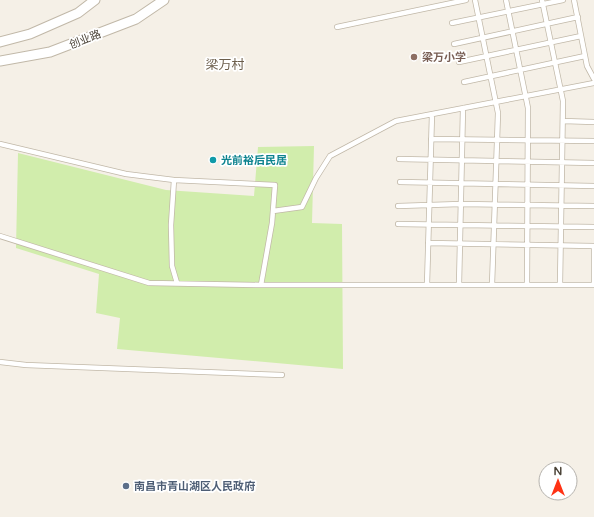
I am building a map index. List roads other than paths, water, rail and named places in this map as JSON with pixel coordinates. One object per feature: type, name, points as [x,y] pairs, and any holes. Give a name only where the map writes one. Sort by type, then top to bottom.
[{"type":"street","points":[[0,42],[30,34],[78,13],[95,0]]},
{"type":"street","name":"创业路","points":[[0,61],[50,52],[136,20],[164,0]]},
{"type":"lane","points":[[337,27],[444,2],[466,0]]},
{"type":"lane","points":[[475,0],[498,114],[492,285]]},
{"type":"lane","points":[[506,0],[528,108],[527,285]]},
{"type":"lane","points":[[452,23],[509,12],[542,2],[563,0]]},
{"type":"lane","points":[[574,0],[587,66],[594,78]]},
{"type":"lane","points":[[542,2],[563,101],[560,285]]},
{"type":"lane","points":[[454,44],[578,17]]},
{"type":"lane","points":[[459,62],[581,36]]},
{"type":"lane","points":[[464,82],[585,56]]},
{"type":"lane","points":[[273,211],[302,208],[316,178],[330,156],[396,121],[594,83]]},
{"type":"lane","points":[[459,285],[463,108]]},
{"type":"lane","points":[[426,285],[432,114]]},
{"type":"lane","points":[[563,122],[594,122]]},
{"type":"lane","points":[[431,139],[594,141]]},
{"type":"lane","points":[[0,144],[126,174],[174,180],[274,185],[272,223],[261,285]]},
{"type":"lane","points":[[399,160],[594,163]]},
{"type":"lane","points":[[174,180],[171,225],[172,266],[177,284]]},
{"type":"lane","points":[[400,182],[594,186]]},
{"type":"lane","points":[[398,206],[429,204],[594,206]]},
{"type":"lane","points":[[398,224],[594,227]]},
{"type":"lane","points":[[0,236],[149,283],[261,285],[594,285],[594,247],[428,243]]},
{"type":"lane","points":[[0,362],[26,365],[282,375]]},
{"type":"place","name":"梁万小学","points":[[414,57]]},
{"type":"place","name":"光前裕后民居","points":[[213,160]]},
{"type":"place","name":"南昌市青山湖区人民政府","points":[[126,486]]},
{"type":"district","name":"梁万村","points":[[225,64]]}]
